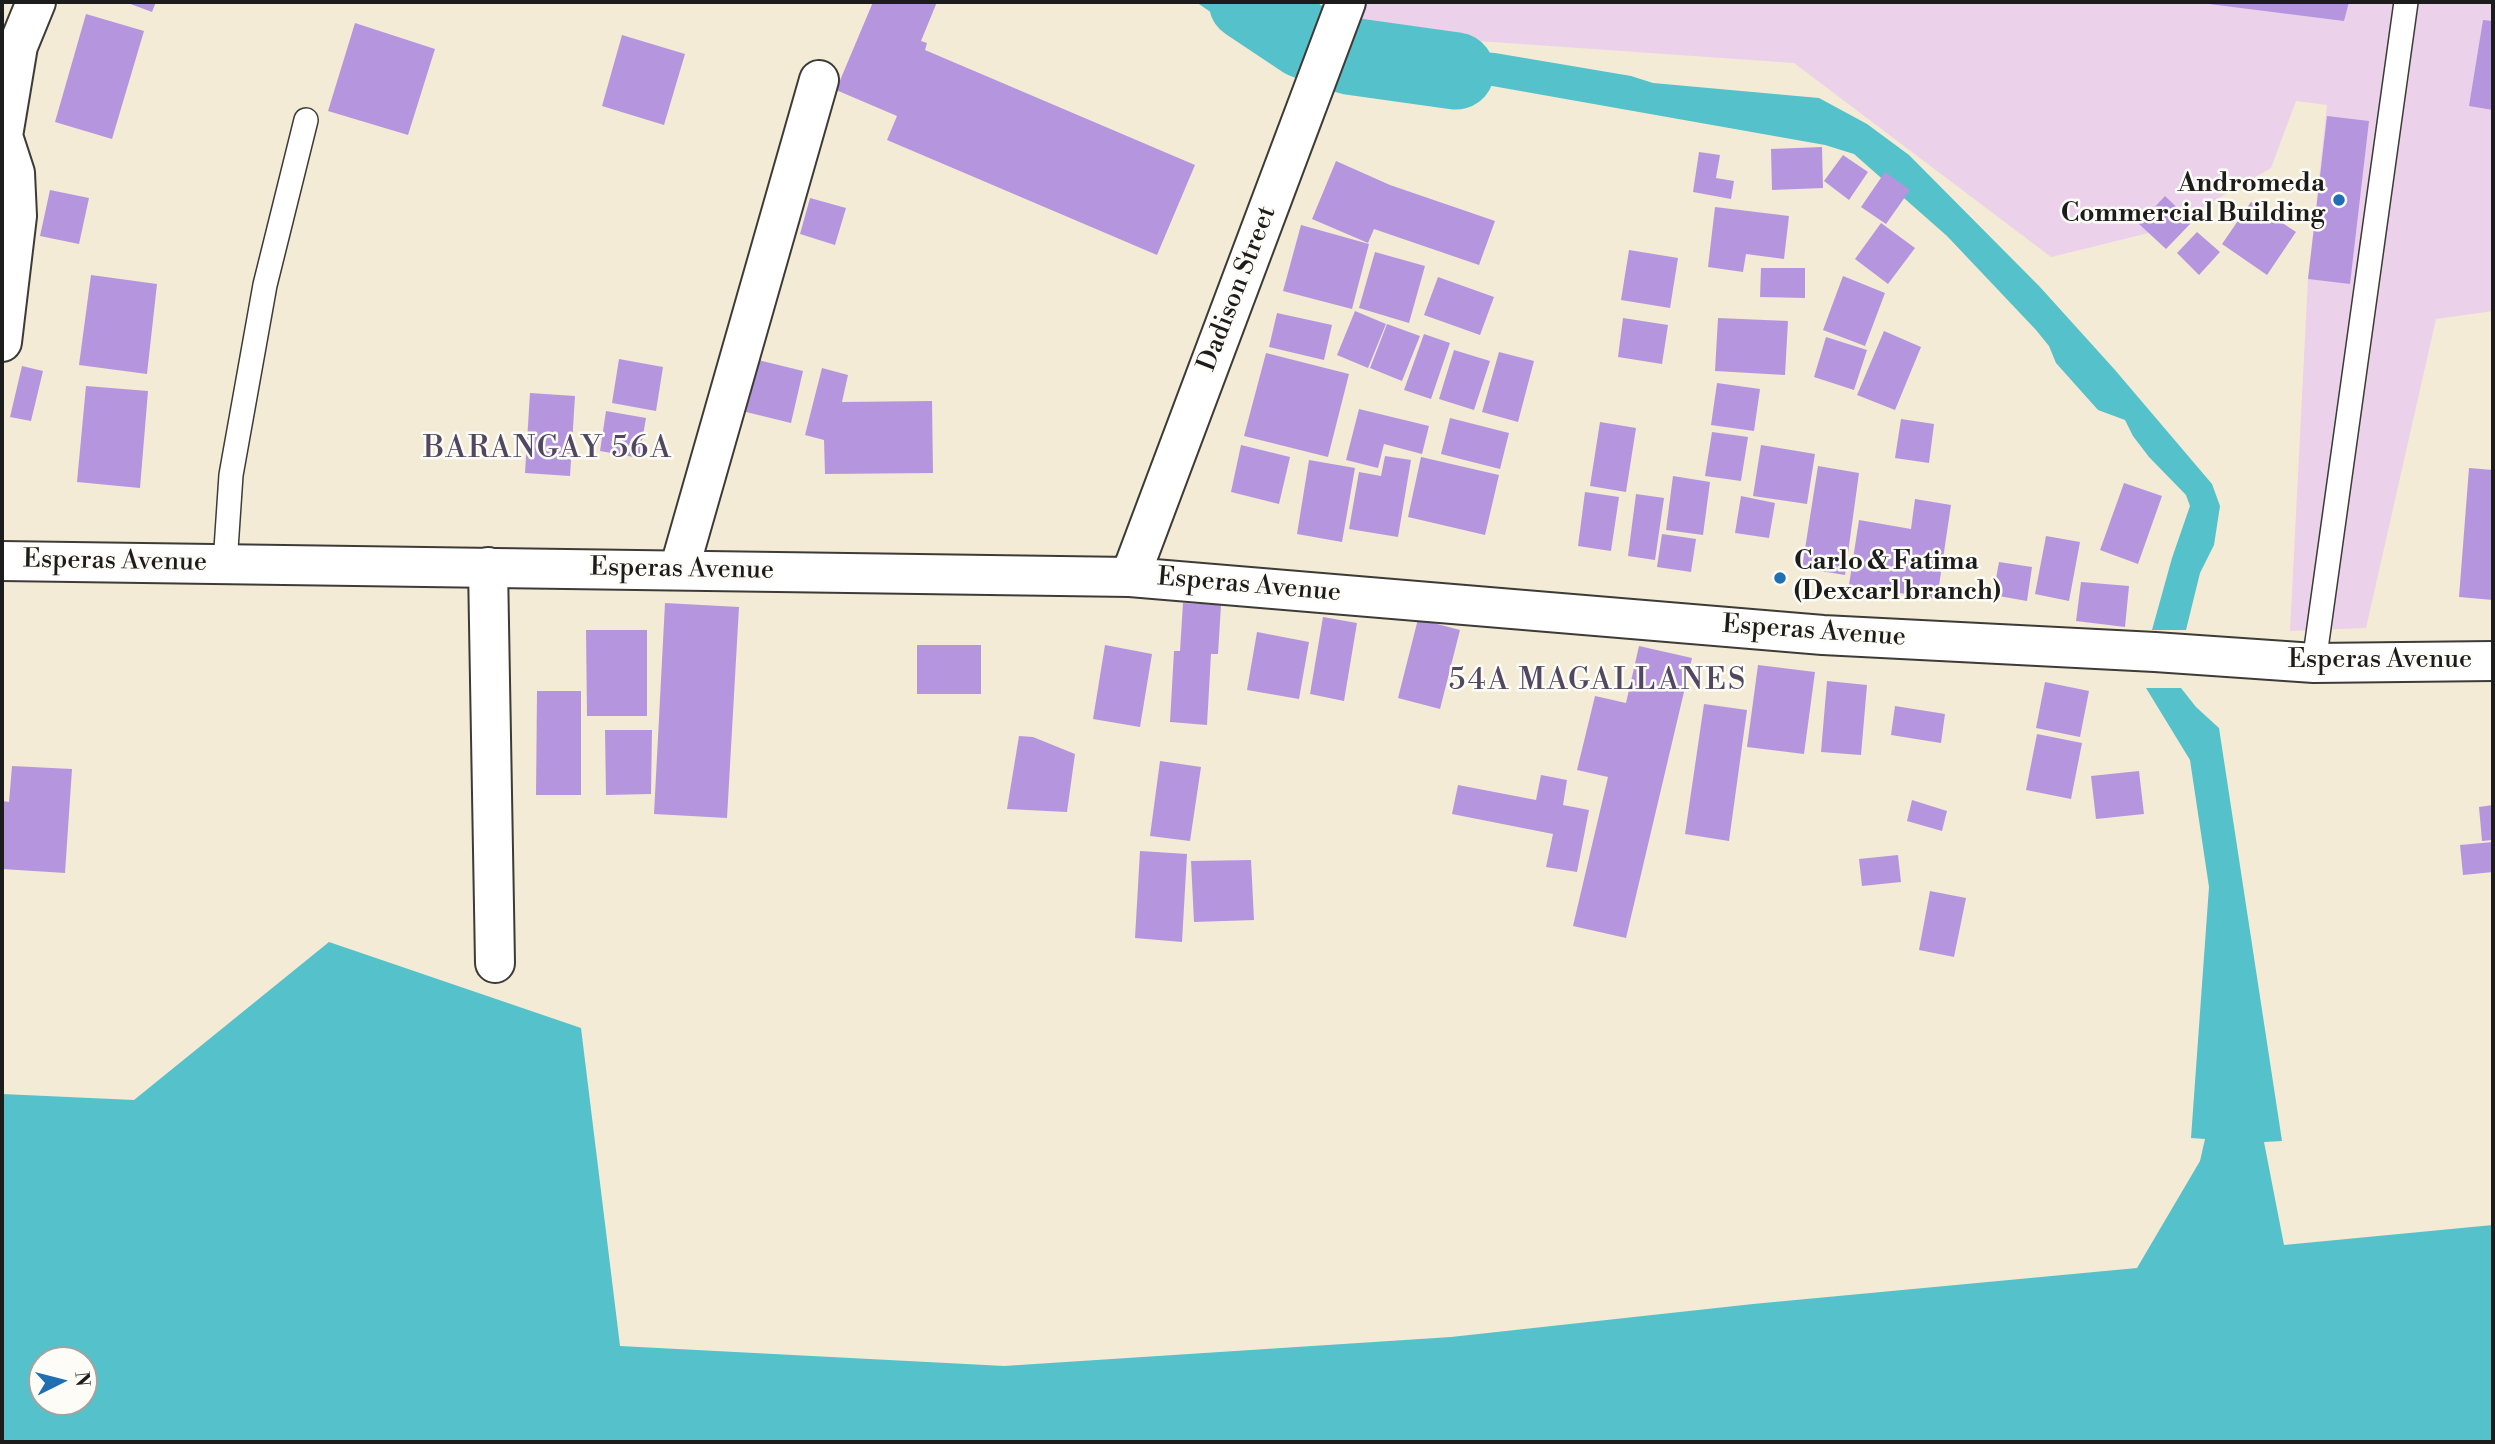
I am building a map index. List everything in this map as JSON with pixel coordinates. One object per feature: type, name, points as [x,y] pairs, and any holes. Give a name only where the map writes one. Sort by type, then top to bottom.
[{"type":"street","points":[[2,342],[17,216],[15,173],[3,136],[18,46],[36,2]]},
{"type":"street","name":"Dadison Street","points":[[1130,577],[1341,15]]},
{"type":"street","points":[[679,570],[819,80]]},
{"type":"street","name":"Esperas Avenue","points":[[2,561],[1130,577],[1823,635],[2314,663],[2493,661]]},
{"type":"street","points":[[488,567],[495,963]]},
{"type":"lane","points":[[2314,663],[2406,2]]},
{"type":"lane","points":[[225,564],[231,475],[264,285],[306,120]]},
{"type":"shaded area","points":[[1361,2],[2493,2],[2493,311],[2436,319],[2366,628],[2290,631],[2308,279],[2327,105],[2296,101],[2271,168],[2165,229],[2051,257],[1794,63],[1349,32]]},
{"type":"water","points":[[1196,2],[1268,2],[1310,23],[1298,55],[1250,39]]},
{"type":"water","points":[[1355,42],[1418,51],[1495,53],[1631,76],[1653,83],[1819,98],[1867,124],[1909,155],[2040,287],[2212,484],[2220,506],[2214,545],[2200,573],[2186,630],[2152,630],[2190,506],[2186,495],[2149,457],[2125,420],[2098,410],[2056,363],[2049,346],[2036,330],[1947,236],[1854,154],[1825,145],[1464,81],[1342,77]]},
{"type":"water","points":[[2146,688],[2181,688],[2196,707],[2219,728],[2282,1141],[2264,1142],[2284,1245],[2493,1225],[2493,1442],[2,1442],[2,1094],[134,1100],[329,942],[581,1028],[620,1346],[1004,1366],[1451,1337],[1753,1304],[2137,1268],[2200,1161],[2205,1139],[2191,1138],[2209,887],[2190,760]]},
{"type":"building","points":[[125,2],[156,2],[152,12]]},
{"type":"building","points":[[873,2],[937,2],[921,41],[927,43],[925,50],[1195,165],[1157,255],[887,140],[897,116],[836,90]]},
{"type":"building","points":[[2193,2],[2349,2],[2344,21]]},
{"type":"building","points":[[86,14],[144,31],[112,139],[55,122]]},
{"type":"building","points":[[2483,20],[2493,21],[2493,110],[2469,106]]},
{"type":"building","points":[[355,23],[435,49],[408,135],[328,111]]},
{"type":"building","points":[[622,35],[685,54],[664,125],[602,106]]},
{"type":"building","name":"Andromeda Commercial Building","points":[[2327,116],[2369,121],[2350,284],[2308,279]]},
{"type":"building","points":[[1822,147],[1823,188],[1772,190],[1771,149]]},
{"type":"building","points":[[1699,152],[1720,155],[1716,178],[1734,181],[1731,199],[1693,192]]},
{"type":"building","points":[[1843,155],[1868,172],[1849,200],[1824,181]]},
{"type":"building","points":[[1336,161],[1390,185],[1495,221],[1479,265],[1374,229],[1368,243],[1312,219]]},
{"type":"building","points":[[1885,172],[1910,190],[1886,224],[1861,207]]},
{"type":"building","points":[[50,190],[89,198],[79,244],[40,236]]},
{"type":"building","points":[[2165,196],[2192,222],[2166,249],[2139,224]]},
{"type":"building","points":[[810,198],[846,208],[835,245],[800,234]]},
{"type":"building","points":[[2251,202],[2296,232],[2267,275],[2222,244]]},
{"type":"building","points":[[1715,207],[1789,216],[1784,259],[1746,254],[1743,272],[1708,267]]},
{"type":"building","points":[[1881,223],[1915,248],[1888,284],[1855,259]]},
{"type":"building","points":[[1301,225],[1369,244],[1352,309],[1283,291]]},
{"type":"building","points":[[2197,232],[2220,252],[2199,275],[2177,253]]},
{"type":"building","points":[[1629,250],[1678,258],[1670,308],[1621,300]]},
{"type":"building","points":[[1375,252],[1425,266],[1409,323],[1359,308]]},
{"type":"building","points":[[1761,268],[1805,268],[1805,298],[1760,297]]},
{"type":"building","points":[[91,275],[157,284],[147,374],[79,365]]},
{"type":"building","points":[[1843,276],[1885,293],[1865,346],[1823,330]]},
{"type":"building","points":[[1438,277],[1494,297],[1480,335],[1424,315]]},
{"type":"building","points":[[1355,311],[1386,324],[1368,368],[1337,355]]},
{"type":"building","points":[[1277,313],[1332,325],[1324,360],[1269,347]]},
{"type":"building","points":[[1623,318],[1668,325],[1662,364],[1618,357]]},
{"type":"building","points":[[1718,318],[1788,321],[1785,375],[1715,371]]},
{"type":"building","points":[[1387,324],[1420,336],[1402,381],[1370,368]]},
{"type":"building","points":[[1884,331],[1921,347],[1895,410],[1857,395]]},
{"type":"building","points":[[1424,334],[1450,343],[1431,399],[1404,390]]},
{"type":"building","points":[[1826,337],[1867,350],[1854,390],[1814,377]]},
{"type":"building","points":[[1454,350],[1490,361],[1474,410],[1439,399]]},
{"type":"building","points":[[1499,352],[1534,361],[1518,422],[1482,412]]},
{"type":"building","points":[[1266,353],[1349,374],[1328,457],[1244,436]]},
{"type":"building","points":[[619,359],[663,367],[656,411],[612,403]]},
{"type":"building","points":[[754,359],[803,371],[791,423],[742,411]]},
{"type":"building","points":[[22,366],[43,371],[31,421],[10,417]]},
{"type":"building","points":[[822,368],[848,375],[842,402],[932,401],[933,473],[825,474],[824,440],[805,435]]},
{"type":"building","points":[[1717,383],[1760,389],[1754,431],[1711,425]]},
{"type":"building","points":[[86,386],[148,391],[140,488],[77,482]]},
{"type":"building","points":[[530,393],[575,396],[570,476],[525,473]]},
{"type":"building","points":[[1359,409],[1429,426],[1422,454],[1384,444],[1378,468],[1346,460]]},
{"type":"building","points":[[606,411],[646,418],[639,458],[600,451]]},
{"type":"building","points":[[1450,418],[1509,433],[1500,469],[1441,454]]},
{"type":"building","points":[[1901,419],[1934,424],[1929,463],[1895,458]]},
{"type":"building","points":[[1600,422],[1636,428],[1626,492],[1590,486]]},
{"type":"building","points":[[1712,432],[1748,437],[1741,481],[1705,476]]},
{"type":"building","points":[[1241,445],[1290,457],[1279,504],[1231,492]]},
{"type":"building","points":[[1761,445],[1815,454],[1807,504],[1753,496]]},
{"type":"building","points":[[1385,456],[1411,460],[1398,537],[1349,529],[1359,472],[1381,476]]},
{"type":"building","points":[[1421,457],[1499,475],[1485,535],[1408,517]]},
{"type":"building","points":[[1309,460],[1355,468],[1342,542],[1297,534]]},
{"type":"building","points":[[1818,466],[1859,473],[1845,575],[1802,568]]},
{"type":"building","points":[[2469,468],[2493,470],[2493,600],[2459,597]]},
{"type":"building","points":[[1673,476],[1710,482],[1703,535],[1666,530]]},
{"type":"building","points":[[2124,483],[2162,496],[2138,564],[2100,550]]},
{"type":"building","points":[[1585,492],[1619,497],[1611,551],[1578,546]]},
{"type":"building","points":[[1636,494],[1664,498],[1655,560],[1628,556]]},
{"type":"building","points":[[1741,496],[1775,503],[1769,538],[1735,533]]},
{"type":"building","points":[[1915,499],[1951,505],[1937,599],[1849,585],[1859,520],[1911,529]]},
{"type":"building","points":[[1662,534],[1696,539],[1691,572],[1657,567]]},
{"type":"building","points":[[2046,536],[2080,542],[2069,601],[2035,594]]},
{"type":"building","points":[[1999,562],[2032,567],[2027,601],[1993,595]]},
{"type":"building","points":[[2081,582],[2129,586],[2125,627],[2076,621]]},
{"type":"building","points":[[665,603],[739,607],[727,818],[654,814]]},
{"type":"building","points":[[1183,603],[1221,605],[1218,654],[1211,654],[1207,725],[1170,722],[1174,651],[1180,651]]},
{"type":"building","points":[[1323,617],[1357,623],[1344,701],[1310,694]]},
{"type":"building","points":[[1418,619],[1460,630],[1440,709],[1398,698]]},
{"type":"building","points":[[586,630],[647,630],[647,716],[587,716]]},
{"type":"building","points":[[1257,632],[1309,642],[1299,699],[1247,690]]},
{"type":"building","points":[[917,645],[981,645],[981,694],[917,694]]},
{"type":"building","points":[[1105,645],[1152,654],[1140,727],[1093,719]]},
{"type":"building","points":[[1639,646],[1692,658],[1626,938],[1573,926],[1608,777],[1577,770],[1595,696],[1626,703]]},
{"type":"building","points":[[1758,665],[1815,672],[1804,754],[1747,747]]},
{"type":"building","points":[[1827,681],[1867,685],[1861,755],[1821,752]]},
{"type":"building","points":[[2045,682],[2089,691],[2080,737],[2036,728]]},
{"type":"building","points":[[537,691],[581,691],[581,795],[536,795]]},
{"type":"building","points":[[1704,704],[1747,710],[1729,841],[1685,834]]},
{"type":"building","points":[[1895,706],[1945,714],[1941,743],[1891,735]]},
{"type":"building","points":[[605,730],[652,730],[651,794],[606,795]]},
{"type":"building","points":[[2037,734],[2082,743],[2071,799],[2026,790]]},
{"type":"building","points":[[1019,736],[1033,737],[1075,754],[1067,812],[1007,809]]},
{"type":"building","points":[[1160,761],[1201,767],[1190,841],[1150,836]]},
{"type":"building","points":[[12,766],[72,769],[65,873],[2,869],[2,801],[9,802]]},
{"type":"building","points":[[2139,771],[2144,814],[2096,819],[2091,776]]},
{"type":"building","points":[[1541,775],[1567,780],[1563,805],[1589,810],[1577,872],[1546,867],[1553,834],[1452,814],[1458,785],[1536,800]]},
{"type":"building","points":[[1912,800],[1947,811],[1942,831],[1907,821]]},
{"type":"building","points":[[2493,805],[2493,840],[2482,841],[2479,807]]},
{"type":"building","points":[[2493,842],[2493,872],[2463,875],[2460,845]]},
{"type":"building","points":[[1140,851],[1187,854],[1182,942],[1135,938]]},
{"type":"building","points":[[1898,855],[1901,882],[1862,886],[1859,859]]},
{"type":"building","points":[[1251,860],[1254,920],[1194,922],[1191,861]]},
{"type":"building","points":[[1930,891],[1966,898],[1954,957],[1919,950]]},
{"type":"waterway","points":[[1247,2],[1304,40],[1349,56],[1456,71]]},
{"type":"place","name":"Andromeda Commercial Building","points":[[2339,200]]},
{"type":"place","name":"Carlo & Fatima (Dexcarl branch)","points":[[1780,578]]},
{"type":"district","name":"BARANGAY 56A","points":[[548,450]]},
{"type":"district","name":"54A MAGALLANES","points":[[1598,682]]}]
